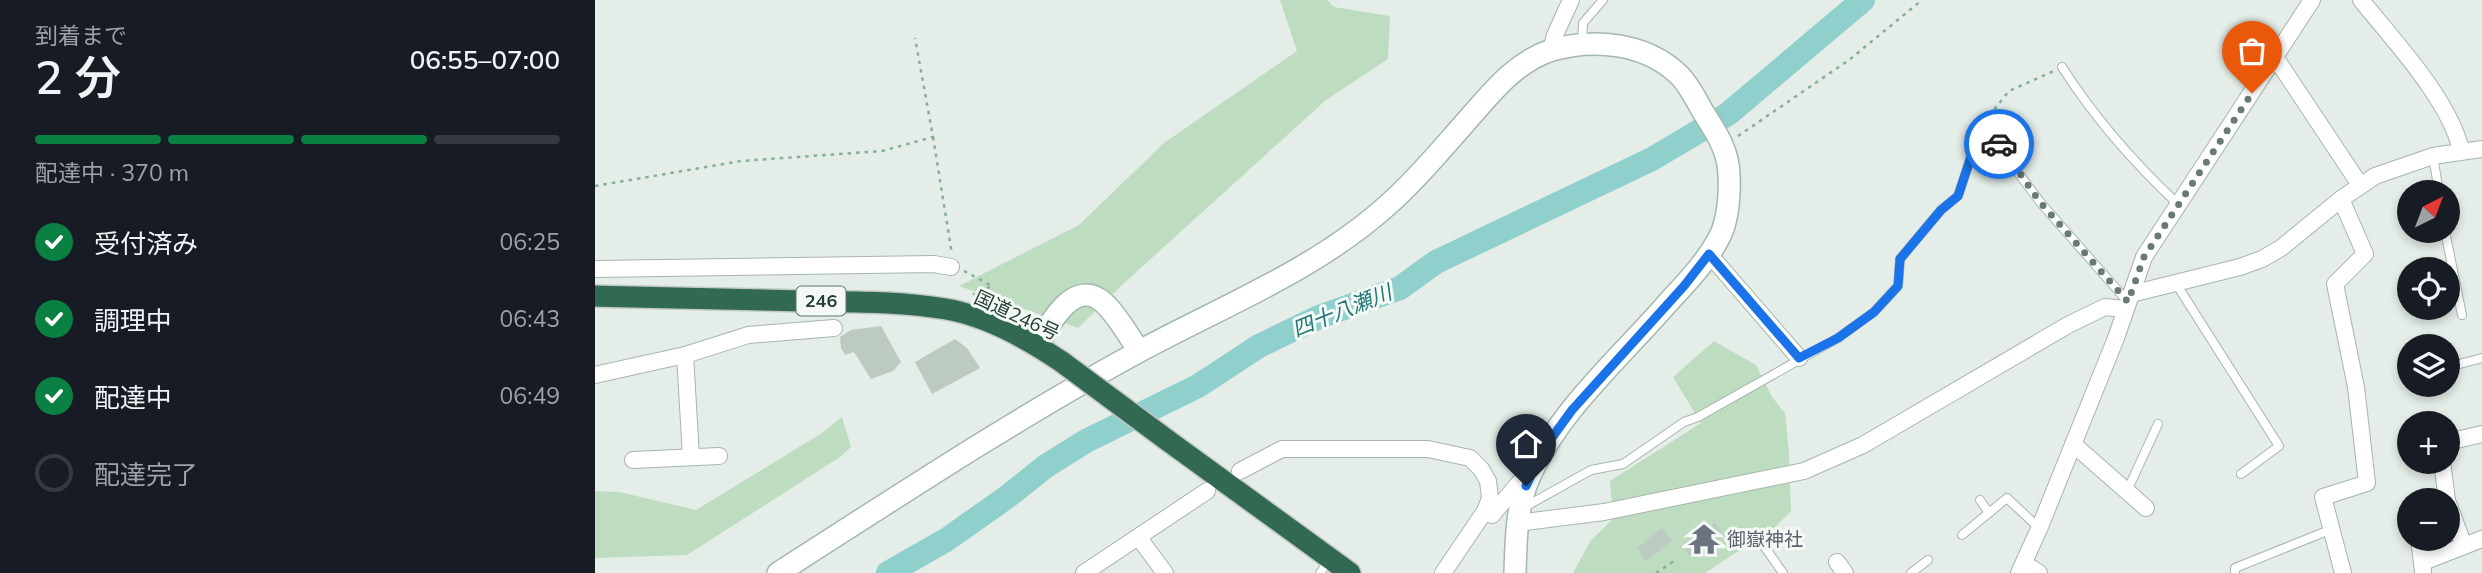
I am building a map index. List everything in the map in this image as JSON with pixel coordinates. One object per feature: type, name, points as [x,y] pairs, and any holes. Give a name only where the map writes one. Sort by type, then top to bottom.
[{"type":"highway","name":"国道246号","points":[[595,296],[874,302],[947,309],[978,318],[1039,346],[1167,440],[1325,566],[1350,573]]},
{"type":"street","points":[[1551,50],[1571,0]]},
{"type":"street","points":[[2039,573],[2022,568],[2116,338],[2144,257],[2312,0]]},
{"type":"street","points":[[2361,0],[2443,106],[2458,136],[2461,150]]},
{"type":"street","points":[[778,573],[900,494],[1139,351],[1307,264],[1349,238],[1420,174],[1513,70],[1551,50],[1582,43],[1609,43],[1638,51],[1679,75],[1722,143],[1730,174],[1723,230],[1709,254],[1684,286],[1572,410],[1543,450],[1526,486],[1519,516],[1515,573]]},
{"type":"street","points":[[2275,57],[2360,186]]},
{"type":"street","points":[[1519,516],[1604,512],[1804,471],[1863,444],[2068,325],[2105,307],[2175,282],[2240,267],[2262,259],[2281,248],[2341,199],[2375,176],[2433,156],[2482,149]]},
{"type":"street","points":[[2341,199],[2365,254],[2335,284],[2356,387],[2367,483],[2323,497],[2343,573]]},
{"type":"street","points":[[1709,254],[1799,358]]},
{"type":"street","points":[[595,269],[934,264],[951,266]]},
{"type":"street","points":[[1039,346],[1046,329],[1071,298],[1083,295],[1101,300],[1139,351]]},
{"type":"street","points":[[595,375],[685,355],[748,335],[834,328]]},
{"type":"street","points":[[685,355],[691,457]]},
{"type":"street","points":[[2460,439],[2482,434]]},
{"type":"street","points":[[2073,444],[2146,508]]},
{"type":"street","points":[[1240,471],[1282,449],[1428,449],[1470,458],[1488,481],[1490,498],[1485,511],[1443,573]]},
{"type":"street","points":[[633,460],[719,456]]},
{"type":"street","points":[[1485,511],[1492,515],[1519,483],[1526,486]]},
{"type":"street","points":[[1084,573],[1207,491]]},
{"type":"street","points":[[2460,536],[2464,546]]},
{"type":"street","points":[[1139,538],[1165,573]]},
{"type":"street","points":[[2423,568],[2482,539]]},
{"type":"lane","points":[[1582,43],[1583,23],[1603,0]]},
{"type":"lane","points":[[2062,67],[2080,94],[2119,141],[2179,205]]},
{"type":"lane","points":[[1982,124],[2040,202],[2128,301]]},
{"type":"lane","points":[[1519,516],[1550,492],[1591,470],[1623,464],[1684,422],[1698,417],[1838,338],[1874,312],[1898,286],[1900,259],[1941,210],[1958,196],[1982,124]]},
{"type":"lane","points":[[2433,156],[2437,180]]},
{"type":"lane","points":[[2447,243],[2462,315]]},
{"type":"lane","points":[[2175,282],[2279,446],[2241,474]]},
{"type":"lane","points":[[2460,364],[2482,358]]},
{"type":"lane","points":[[2127,491],[2158,424]]},
{"type":"lane","points":[[1962,535],[2007,498],[2039,529]]},
{"type":"lane","points":[[1980,500],[1989,513]]},
{"type":"lane","points":[[2235,573],[2235,568],[2332,529]]},
{"type":"lane","points":[[1764,545],[1783,573]]},
{"type":"lane","points":[[1911,573],[1928,561]]},
{"type":"path","points":[[1722,143],[1849,60],[1922,0]]},
{"type":"path","points":[[915,38],[953,258],[951,266],[992,286],[974,294],[985,301]]},
{"type":"path","points":[[1982,124],[2009,91],[2062,67]]},
{"type":"path","points":[[595,186],[740,161],[883,151],[933,137]]},
{"type":"path","points":[[1656,573],[1677,559]]},
{"type":"green space","points":[[1280,0],[1327,0],[1334,7],[1390,16],[1388,59],[1326,100],[1078,328],[959,286],[1079,225],[1164,143],[1297,51]]},
{"type":"green space","points":[[1714,341],[1756,365],[1772,397],[1785,413],[1791,511],[1775,527],[1705,573],[1573,573],[1591,540],[1613,519],[1610,481],[1701,423],[1673,377]]},
{"type":"green space","points":[[842,417],[851,447],[840,457],[687,555],[595,558],[595,491],[619,492],[696,510],[822,433]]},
{"type":"building","points":[[881,326],[901,362],[893,371],[871,379],[854,352],[845,355],[840,337],[851,330]]},
{"type":"building","points":[[955,339],[967,348],[980,368],[932,394],[915,362]]},
{"type":"building","name":"御嶽神社","points":[[1715,523],[1723,536],[1694,558],[1689,555],[1682,544]]},
{"type":"building","points":[[1662,528],[1672,541],[1646,561],[1637,548]]},
{"type":"waterway","name":"四十八瀬川","points":[[888,573],[946,540],[1046,466],[1086,441],[1198,386],[1259,346],[1319,317],[1400,288],[1436,262],[1652,159],[1728,114],[1863,0]]},
{"type":"way so far","points":[[1999,144],[2040,202],[2128,302],[2144,257],[2252,93]]},
{"type":"place","name":"御嶽神社","points":[[1704,539]]},
{"type":"route","points":[[1526,486],[1543,450],[1572,410],[1684,286],[1709,254],[1799,358],[1838,338],[1874,312],[1898,286],[1900,259],[1941,210],[1958,196],[1982,124],[1999,144]]}]
